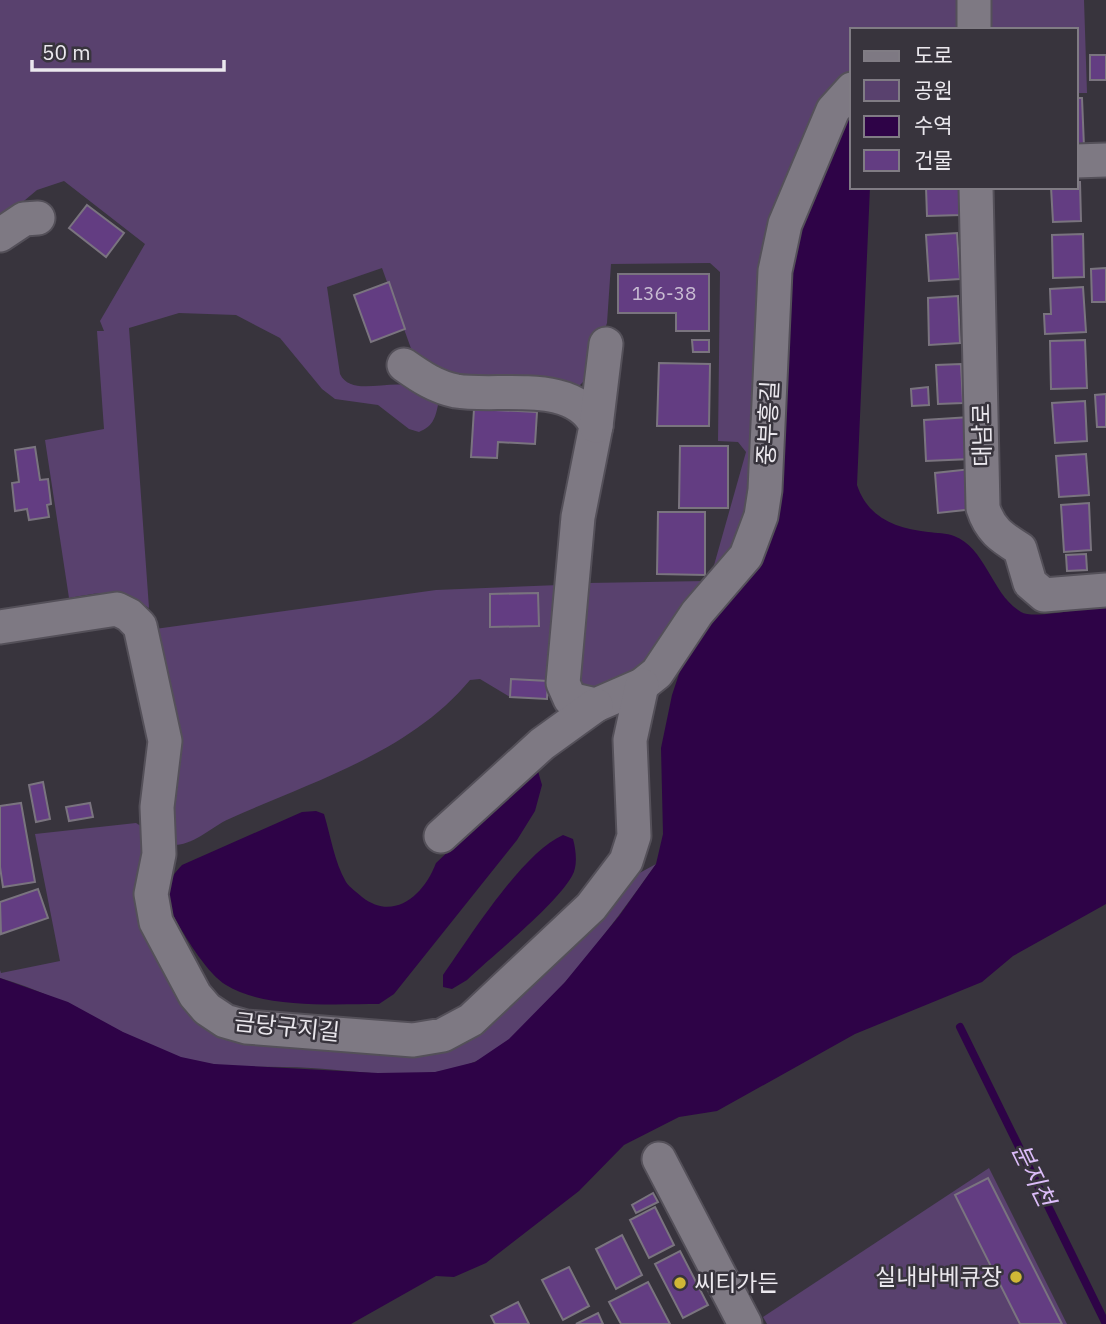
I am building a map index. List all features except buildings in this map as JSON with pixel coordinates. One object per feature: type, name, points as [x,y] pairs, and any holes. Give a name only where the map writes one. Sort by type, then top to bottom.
[{"type":"street","points":[[974,0],[974,28]]},
{"type":"street","name":"중부흥길","points":[[441,836],[542,744],[596,705],[642,685],[657,673],[697,613],[746,556],[761,516],[775,271],[785,224],[833,110],[850,91]]},
{"type":"street","points":[[1078,161],[1106,160]]},
{"type":"street","name":"대남로","points":[[976,189],[983,508],[988,523],[998,536],[1020,550],[1030,583],[1044,595],[1106,590]]},
{"type":"street","points":[[0,234],[24,219],[38,218]]},
{"type":"street","points":[[596,705],[570,699],[563,683],[578,517],[596,426],[607,344]]},
{"type":"street","points":[[404,365],[425,380],[459,391],[549,395],[575,402],[590,412],[596,426]]},
{"type":"street","name":"금당구지길","points":[[0,627],[117,609],[141,626],[165,741],[158,807],[159,854],[151,894],[156,922],[195,995],[225,1021],[246,1027],[414,1040],[443,1035],[471,1020],[591,907],[626,861],[634,836],[631,740],[642,685]]},
{"type":"street","points":[[659,1159],[745,1324]]},
{"type":"green space","points":[[0,0],[965,0],[965,28],[850,28],[850,83],[777,224],[756,515],[711,576],[746,452],[738,442],[718,441],[720,272],[710,263],[611,264],[607,323],[587,378],[580,385],[569,387],[441,372],[413,354],[382,268],[327,287],[340,374],[348,382],[358,386],[415,386],[428,393],[438,405],[433,422],[419,432],[409,429],[378,405],[335,399],[322,389],[280,338],[236,315],[179,313],[129,328],[149,608],[119,594],[92,594],[69,598],[45,440],[104,429],[97,331],[104,331],[100,321],[145,244],[64,181],[37,190],[0,221]]},
{"type":"green space","points":[[986,0],[1084,0],[1087,93],[1078,93],[1078,28],[986,28]]},
{"type":"green space","points":[[706,581],[659,656],[597,694],[576,681],[588,583]]},
{"type":"green space","points":[[559,585],[554,696],[510,697],[480,679],[470,680],[446,705],[389,746],[326,778],[229,819],[191,841],[176,845],[173,839],[155,629],[436,590]]},
{"type":"green space","points":[[136,823],[152,833],[143,885],[196,1013],[439,1051],[468,1042],[501,1015],[634,876],[656,864],[597,943],[547,1003],[521,1029],[474,1062],[435,1072],[414,1074],[228,1066],[179,1057],[47,995],[0,978],[0,970],[1,973],[60,961],[35,834]]},
{"type":"green space","points":[[989,1168],[1067,1324],[767,1324],[763,1317]]},
{"type":"water","points":[[850,104],[850,189],[870,189],[857,485],[868,506],[894,524],[951,535],[965,542],[982,561],[1003,595],[1021,612],[1037,615],[1106,605],[1106,904],[1013,956],[982,982],[855,1034],[717,1111],[679,1117],[624,1145],[579,1191],[486,1263],[454,1277],[436,1276],[351,1324],[0,1324],[0,978],[68,1002],[123,1032],[181,1057],[214,1064],[378,1073],[435,1072],[475,1062],[509,1039],[565,982],[619,916],[656,864],[663,834],[661,748],[672,695],[686,653],[752,567],[789,274],[826,164]]},
{"type":"water","points":[[537,768],[542,785],[535,811],[517,840],[394,994],[379,1004],[300,1004],[242,993],[219,980],[205,965],[173,914],[168,899],[169,885],[182,865],[302,812],[316,811],[324,814],[336,857],[348,884],[374,904],[396,906],[416,894],[431,875],[436,863]]},
{"type":"water","points":[[563,835],[573,839],[575,868],[552,902],[467,980],[452,989],[443,987],[443,975],[514,877],[547,845]]},
{"type":"waterway","name":"분지천","points":[[960,1027],[1106,1324]]},
{"type":"place","name":"실내바베큐장","points":[[1016,1277]]},
{"type":"place","name":"씨티가든","points":[[680,1283]]}]
